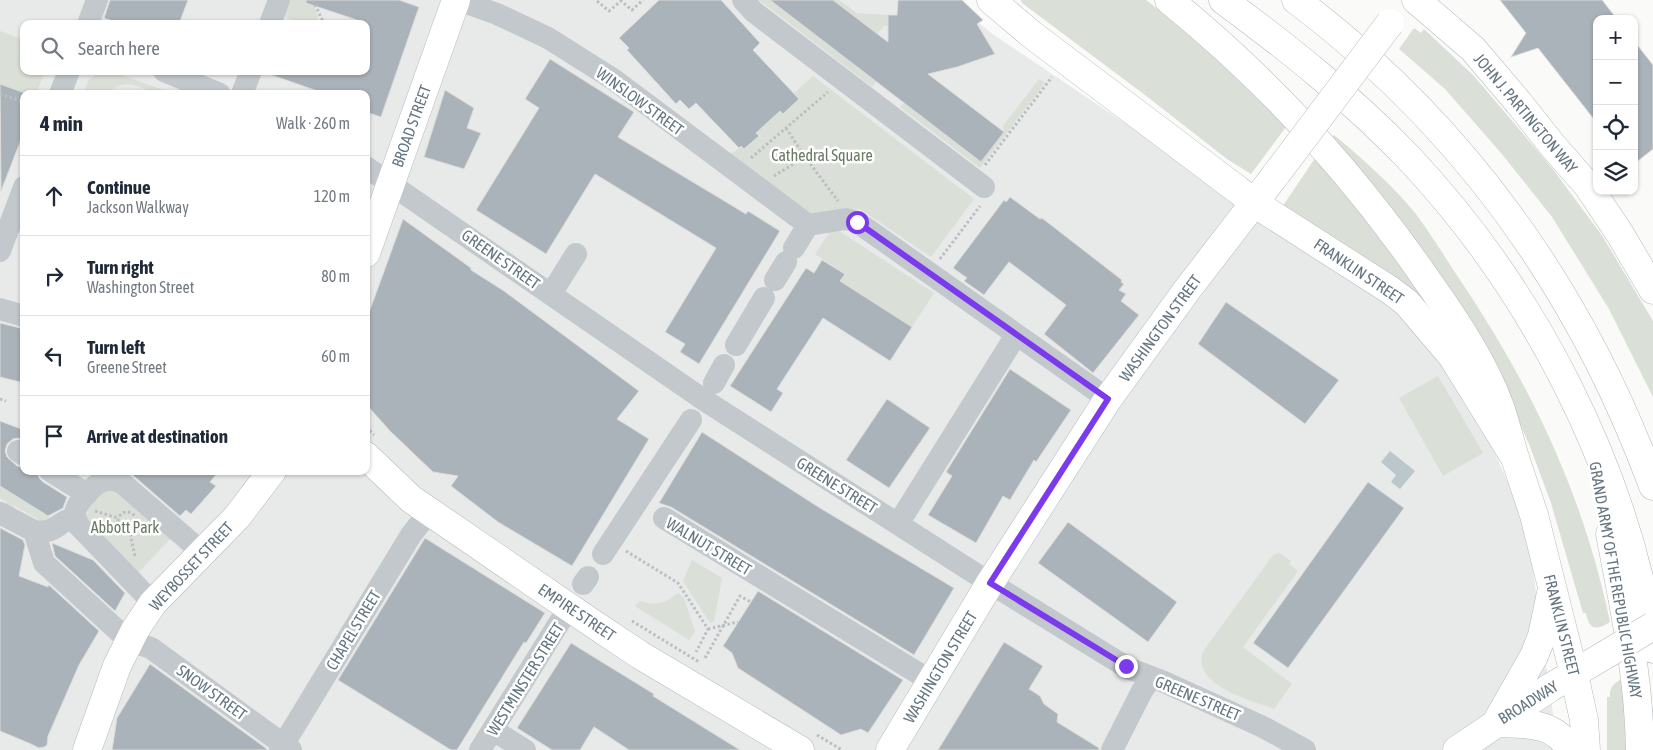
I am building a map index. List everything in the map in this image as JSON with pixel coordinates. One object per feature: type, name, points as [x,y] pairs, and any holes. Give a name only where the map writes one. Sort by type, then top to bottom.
[{"type":"main road","name":"FRANKLIN STREET","points":[[991,0],[1031,34],[1254,203],[1390,290],[1407,303],[1452,356],[1515,458],[1534,515],[1574,674],[1584,720],[1586,750]]},
{"type":"main road","points":[[1169,0],[1233,57],[1291,114],[1344,172],[1386,223],[1442,300],[1480,363],[1500,407],[1515,458]]},
{"type":"main road","points":[[1223,0],[1272,36],[1340,93],[1407,156],[1447,201],[1486,252],[1520,304],[1566,383],[1592,439],[1615,498],[1634,558],[1653,649]]},
{"type":"main road","points":[[1296,0],[1377,67],[1423,112],[1465,158],[1506,209],[1532,246],[1594,350],[1621,407],[1653,486]]},
{"type":"main road","name":"WASHINGTON STREET","points":[[890,750],[990,583],[1108,399],[1193,282],[1409,0]]},
{"type":"main road","name":"JOHN J. PARTINGTON WAY","points":[[1416,0],[1473,49],[1588,186],[1620,234],[1653,290]]},
{"type":"main road","name":"BROAD STREET","points":[[370,241],[451,2]]},
{"type":"main road","points":[[1594,350],[1653,436]]},
{"type":"main road","name":"GRAND ARMY OF THE REPUBLIC HIGHWAY","points":[[1592,439],[1631,645],[1636,685],[1640,750]]},
{"type":"main road","name":"EMPIRE STREET","points":[[370,460],[402,492],[429,512],[640,655],[800,750]]},
{"type":"main road","name":"WEYBOSSET STREET","points":[[88,750],[117,666],[129,641],[153,603],[237,517],[269,475]]},
{"type":"main road","points":[[1552,586],[1542,636],[1534,656],[1496,723],[1547,727],[1566,743],[1570,750]]},
{"type":"main road","name":"BROADWAY","points":[[1457,750],[1496,723],[1653,626]]},
{"type":"street","points":[[90,20],[97,0]]},
{"type":"street","points":[[272,20],[279,0]]},
{"type":"street","points":[[743,0],[754,12],[980,190]]},
{"type":"street","name":"WINSLOW STREET","points":[[451,2],[497,14],[548,38],[613,79],[808,225]]},
{"type":"street","points":[[62,90],[67,75]]},
{"type":"street","points":[[174,75],[210,90]]},
{"type":"street","points":[[244,90],[249,75]]},
{"type":"street","name":"GREENE STREET","points":[[370,170],[704,400],[990,583],[1128,668],[1264,727],[1305,750]]},
{"type":"street","points":[[0,251],[20,198]]},
{"type":"street","points":[[736,345],[808,225],[851,219],[1108,399]]},
{"type":"street","points":[[551,294],[576,254]]},
{"type":"street","points":[[0,309],[20,315]]},
{"type":"street","points":[[898,524],[1016,334]]},
{"type":"street","points":[[603,554],[692,420]]},
{"type":"street","points":[[54,475],[84,507],[82,531],[153,603]]},
{"type":"street","points":[[0,513],[34,530],[50,531],[84,507],[101,482],[109,479],[116,480],[122,483],[202,552]]},
{"type":"street","name":"CHAPEL STREET","points":[[285,748],[411,535],[429,512]]},
{"type":"street","name":"WALNUT STREET","points":[[664,518],[931,681]]},
{"type":"street","points":[[34,530],[44,563],[129,641]]},
{"type":"street","name":"WESTMINSTER STREET","points":[[480,750],[569,607]]},
{"type":"street","name":"SNOW STREET","points":[[129,641],[151,648],[285,748]]},
{"type":"street","points":[[1112,750],[1142,691],[1151,678]]},
{"type":"street","points":[[492,730],[525,750]]},
{"type":"path","points":[[313,0],[321,18]]},
{"type":"path","points":[[597,1],[609,11],[621,0],[632,10],[643,0]]},
{"type":"path","points":[[929,273],[1054,74]]},
{"type":"path","points":[[753,156],[832,88]]},
{"type":"path","points":[[0,94],[20,101]]},
{"type":"path","points":[[786,128],[851,219]]},
{"type":"path","points":[[739,175],[757,179],[768,178],[805,157]]},
{"type":"path","points":[[0,399],[6,401]]},
{"type":"path","points":[[84,507],[118,518]]},
{"type":"path","points":[[128,512],[134,516],[136,522],[131,529],[126,530],[120,527],[118,518],[123,513],[128,512]]},
{"type":"path","points":[[630,542],[625,550],[678,583],[708,629]]},
{"type":"path","points":[[705,658],[740,596],[751,602]]},
{"type":"path","points":[[696,652],[708,629],[738,622]]},
{"type":"shaded area","points":[[0,0],[952,0],[991,33],[1400,308],[1476,408],[1527,528],[1558,750],[0,750]]},
{"type":"shaded area","points":[[1390,451],[1415,471],[1400,489],[1391,482],[1396,475],[1381,462]]},
{"type":"green space","points":[[290,0],[310,0],[318,20],[293,20],[284,17]]},
{"type":"green space","points":[[759,0],[770,0],[877,81],[872,87]]},
{"type":"green space","points":[[833,0],[839,0],[857,13],[888,15],[888,25],[884,26],[877,34]]},
{"type":"green space","points":[[1021,0],[1146,0],[1190,34],[1289,123],[1251,174],[1227,159],[1022,3]]},
{"type":"green space","points":[[1414,28],[1421,33],[1424,29],[1474,76],[1552,168],[1603,237],[1653,321],[1653,397],[1609,309],[1552,217],[1501,153],[1445,89],[1399,49]]},
{"type":"green space","points":[[0,31],[20,38],[20,75],[43,75],[38,90],[20,91],[0,84]]},
{"type":"green space","points":[[96,75],[122,75],[163,90],[147,90],[131,84],[120,85],[111,90],[85,90],[89,79]]},
{"type":"green space","name":"Cathedral Square","points":[[813,76],[974,199],[931,257],[860,209],[806,215],[727,154],[734,152],[741,146],[745,149],[759,136],[756,133],[780,111],[783,114],[799,99],[794,93]]},
{"type":"green space","points":[[1039,79],[1045,83],[980,168],[900,107],[904,103],[981,161],[1004,132],[1003,126]]},
{"type":"green space","points":[[1334,135],[1377,173],[1416,214],[1483,315],[1507,356],[1551,440],[1569,484],[1599,574],[1610,622],[1605,625],[1597,628],[1591,626],[1586,613],[1583,613],[1551,503],[1529,444],[1509,399],[1326,145]]},
{"type":"green space","points":[[1318,154],[1352,192],[1469,360],[1282,207]]},
{"type":"green space","points":[[833,227],[934,293],[912,327],[840,281],[845,274],[815,254]]},
{"type":"green space","points":[[1438,376],[1483,453],[1443,476],[1399,398]]},
{"type":"green space","points":[[0,481],[2,487],[55,521],[44,523],[15,506],[11,512],[3,508],[7,502],[0,498]]},
{"type":"green space","name":"Abbott Park","points":[[109,490],[114,490],[173,536],[137,574],[87,525],[87,512],[91,503],[98,496]]},
{"type":"green space","points":[[1280,553],[1291,561],[1289,564],[1298,571],[1243,647],[1292,684],[1274,709],[1238,696],[1213,682],[1205,672],[1202,662],[1204,650],[1274,554]]},
{"type":"green space","points":[[692,560],[722,578],[714,621],[710,623],[683,581]]},
{"type":"green space","points":[[678,593],[684,598],[695,632],[689,640],[635,606],[640,601],[660,603]]},
{"type":"green space","points":[[1623,678],[1626,750],[1607,750],[1607,697],[1610,697],[1610,690],[1613,685]]},
{"type":"building","points":[[110,0],[188,0],[180,20],[110,20],[104,18]]},
{"type":"building","points":[[306,0],[399,0],[419,7],[381,117],[370,113],[370,90],[315,90],[272,75],[370,75],[370,20],[357,20],[306,3]]},
{"type":"building","points":[[659,0],[721,0],[760,43],[753,50],[799,99],[783,114],[780,111],[756,133],[759,136],[744,149],[741,146],[739,148],[696,103],[689,109],[680,100],[676,104],[627,50],[629,48],[619,38]]},
{"type":"building","points":[[770,0],[833,0],[888,42],[888,15],[897,15],[898,0],[962,0],[983,20],[977,24],[995,54],[957,67],[928,74],[1004,132],[981,162]]},
{"type":"building","points":[[1500,0],[1602,0],[1614,15],[1593,15],[1593,118],[1538,48],[1511,57],[1526,33]]},
{"type":"building","points":[[1638,46],[1653,65],[1653,149],[1638,161]]},
{"type":"building","points":[[550,59],[634,112],[618,137],[746,214],[748,211],[780,231],[699,364],[680,352],[685,344],[665,332],[716,248],[595,174],[546,254],[476,210],[539,108],[525,99]]},
{"type":"building","points":[[0,84],[20,91],[20,142],[1,191]]},
{"type":"building","points":[[445,90],[474,108],[467,128],[481,133],[464,169],[424,157]]},
{"type":"building","points":[[1010,197],[1040,219],[1042,218],[1122,280],[1121,282],[1124,284],[1119,290],[1126,294],[1121,301],[1139,315],[1093,373],[1044,334],[1066,305],[1009,262],[984,295],[964,281],[967,278],[953,268],[1004,200],[1006,202]]},
{"type":"building","points":[[403,219],[639,391],[617,419],[649,439],[572,566],[498,522],[451,486],[458,476],[433,472],[390,431],[370,408],[370,310]]},
{"type":"building","points":[[822,260],[845,274],[840,281],[912,327],[890,361],[823,318],[777,389],[783,393],[771,412],[730,386],[806,268],[814,273]]},
{"type":"building","points":[[1226,302],[1339,380],[1305,424],[1198,344]]},
{"type":"building","points":[[0,323],[20,328],[20,382],[0,377]]},
{"type":"building","points":[[1010,369],[1071,410],[1036,462],[1034,460],[1010,500],[1003,496],[976,543],[928,515],[952,476],[946,472]]},
{"type":"building","points":[[887,399],[930,428],[889,488],[846,460]]},
{"type":"building","points":[[0,421],[20,428],[20,439],[13,439],[7,444],[5,451],[7,457],[20,467],[20,475],[38,475],[43,482],[67,497],[63,508],[48,516],[0,486]]},
{"type":"building","points":[[702,432],[820,508],[954,588],[914,655],[671,507],[659,503]]},
{"type":"building","points":[[133,475],[216,475],[210,482],[216,486],[191,514],[186,510],[180,516]]},
{"type":"building","points":[[1368,482],[1404,508],[1288,668],[1253,643]]},
{"type":"building","points":[[1068,522],[1177,602],[1148,642],[1038,563]]},
{"type":"building","points":[[0,528],[23,540],[25,545],[19,576],[48,587],[49,585],[99,631],[79,665],[48,736],[47,745],[39,748],[0,731]]},
{"type":"building","points":[[425,538],[545,613],[526,643],[524,642],[457,750],[451,750],[338,680]]},
{"type":"building","points":[[52,543],[93,560],[125,593],[115,611],[55,556]]},
{"type":"building","points":[[758,591],[903,680],[868,733],[861,729],[841,735],[738,668],[732,653],[723,646]]},
{"type":"building","points":[[1004,642],[1043,666],[1029,689],[1040,696],[1044,704],[1058,714],[1057,722],[1099,748],[1099,750],[938,750]]},
{"type":"building","points":[[571,643],[740,750],[629,750],[594,727],[580,750],[552,750],[517,728]]},
{"type":"building","points":[[150,664],[267,750],[112,750],[117,718]]},
{"type":"route","points":[[857,222],[1108,399],[990,583],[1126,666]]}]
